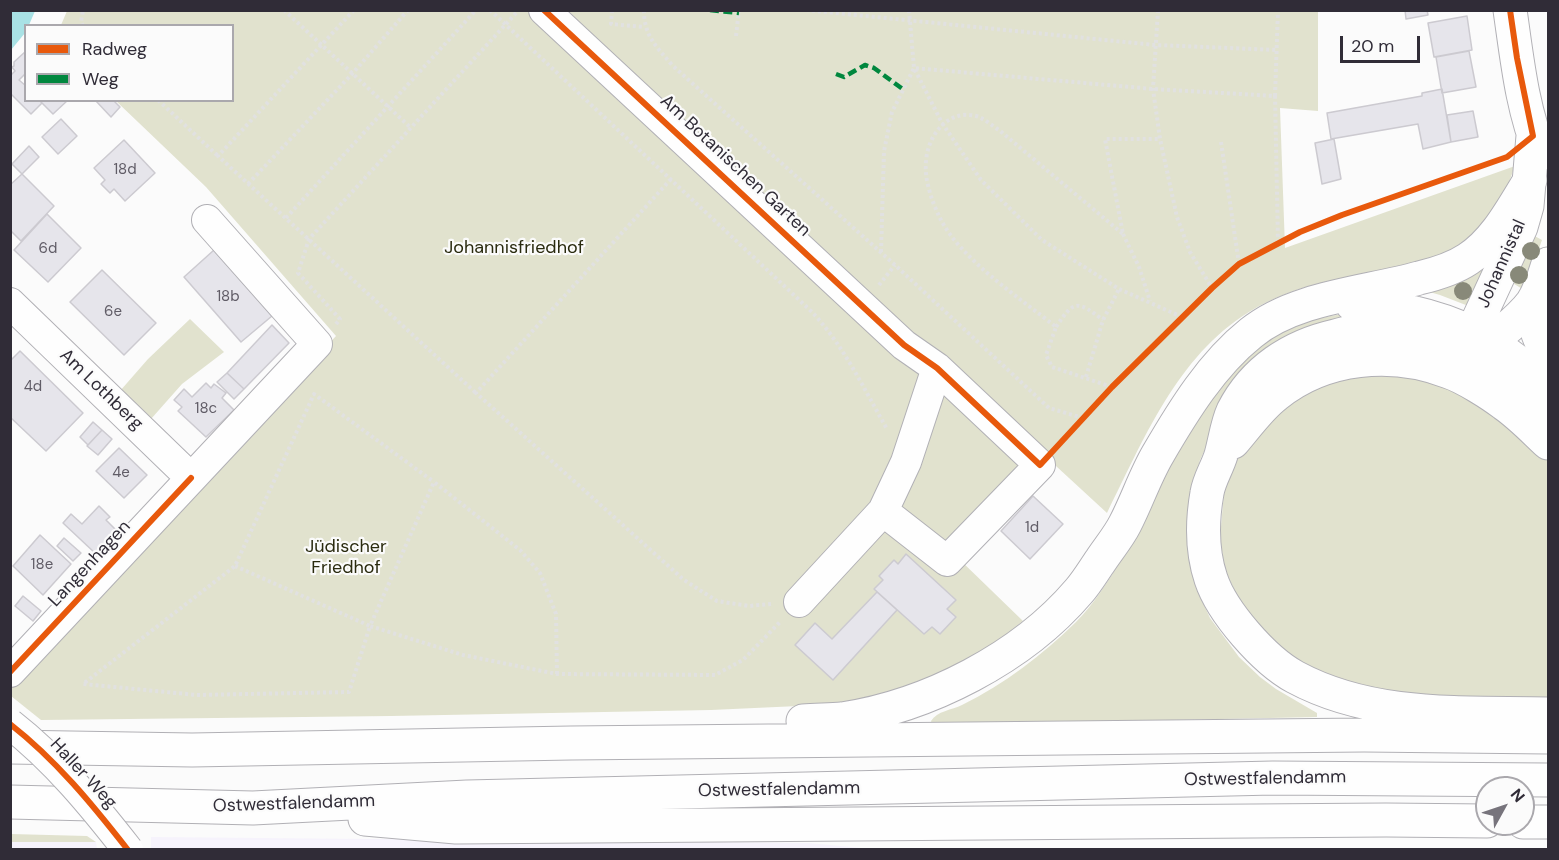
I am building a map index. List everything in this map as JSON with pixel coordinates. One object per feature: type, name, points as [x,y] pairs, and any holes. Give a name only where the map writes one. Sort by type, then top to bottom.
[{"type":"main road","name":"Johannistal","points":[[1478,344],[1539,176],[1510,10]]},
{"type":"main road","points":[[571,743],[643,726],[842,719],[884,709],[944,689],[981,670],[1034,633],[1080,591],[1124,526],[1158,455],[1223,357],[1253,331],[1281,315],[1317,302],[1444,272],[1470,258],[1491,238],[1539,176]]},
{"type":"main road","name":"Johannistal","points":[[1478,344],[1532,303],[1543,282],[1548,264]]},
{"type":"main road","points":[[1317,302],[1387,306],[1420,313],[1478,344],[1548,386]]},
{"type":"main road","points":[[1532,303],[1538,334],[1548,359]]},
{"type":"main road","points":[[1548,421],[1478,344],[1426,339],[1391,331],[1355,331],[1316,340],[1284,355],[1254,379],[1233,412],[1220,458],[1207,491],[1204,527],[1205,553],[1211,580],[1232,617],[1262,652],[1294,676],[1340,697],[1389,708],[1548,714]]},
{"type":"main road","points":[[1220,458],[1274,396],[1297,380],[1338,364],[1362,359],[1419,363],[1451,372],[1505,404],[1548,443]]},
{"type":"main road","points":[[10,747],[192,750],[571,743],[1364,735],[1548,737]]},
{"type":"main road","name":"Ostwestfalendamm","points":[[10,802],[253,808],[467,797],[1273,778],[1548,780]]},
{"type":"main road","points":[[253,808],[456,827],[1386,820],[1475,822]]},
{"type":"street","name":"Am Botanischen Garten","points":[[544,10],[904,345],[937,369],[1040,465],[947,561],[883,511]]},
{"type":"street","name":"Langenhagen","points":[[10,672],[317,344],[207,220]]},
{"type":"street","name":"Am Lothberg","points":[[10,303],[191,478]]},
{"type":"street","points":[[799,602],[883,511],[906,462],[937,369]]},
{"type":"street","name":"Haller Weg","points":[[10,724],[56,764],[80,789],[128,849]]},
{"type":"path","points":[[284,10],[411,128]]},
{"type":"path","points":[[218,156],[354,10]]},
{"type":"path","points":[[248,183],[352,74],[408,10]]},
{"type":"path","points":[[286,218],[476,10]]},
{"type":"path","points":[[490,10],[828,329],[906,462]]},
{"type":"path","points":[[340,320],[298,273],[309,239],[518,10]]},
{"type":"path","points":[[612,10],[611,24],[644,27]]},
{"type":"path","points":[[644,10],[644,27],[655,45],[672,65],[881,252],[1048,408],[1083,418]]},
{"type":"path","points":[[736,36],[739,10]]},
{"type":"path","points":[[806,10],[1155,45],[1278,50]]},
{"type":"path","points":[[909,10],[914,68],[942,123],[981,180],[1042,240],[1119,289],[1182,317]]},
{"type":"path","points":[[1158,10],[1153,89],[1160,139],[1177,217],[1190,252],[1212,288]]},
{"type":"path","points":[[1278,10],[1275,96],[1278,243]]},
{"type":"path","points":[[881,252],[884,151],[892,111],[914,68]]},
{"type":"path","points":[[914,68],[1153,89],[1275,96]]},
{"type":"path","points":[[160,102],[476,393],[684,580],[717,601],[749,606],[799,602]]},
{"type":"path","points":[[1056,327],[961,250],[940,218],[927,182],[926,160],[932,139],[942,123],[961,114],[978,116],[999,130],[1123,234]]},
{"type":"path","points":[[1150,301],[1139,267],[1123,234],[1105,139],[1160,139]]},
{"type":"path","points":[[1221,142],[1239,264]]},
{"type":"path","points":[[476,393],[671,179]]},
{"type":"path","points":[[1086,377],[1102,320],[1119,289]]},
{"type":"path","points":[[1102,320],[1086,307],[1077,305],[1068,308],[1056,327],[1046,355],[1052,367],[1112,387]]},
{"type":"path","points":[[434,482],[370,626],[349,692],[197,695],[82,684],[235,566],[314,394],[434,482],[520,550],[540,573],[556,614],[557,674]]},
{"type":"path","points":[[235,566],[370,626],[464,655],[557,674],[715,675],[743,660],[799,602]]},
{"type":"shaded area","points":[[151,837],[809,843],[872,849],[151,850]]},
{"type":"shaded area","points":[[11,842],[96,842],[97,849],[11,850]]},
{"type":"green space","name":"Johannisfriedhof","points":[[67,11],[530,11],[964,414],[1028,464],[958,558],[1023,621],[1001,639],[968,660],[905,690],[842,704],[711,710],[41,720],[11,696],[10,684],[336,336],[206,187],[117,102],[234,102],[234,24],[61,24]]},
{"type":"green space","points":[[562,11],[1318,11],[1318,111],[1280,108],[1285,248],[1515,166],[1504,196],[1495,212],[1479,231],[1441,256],[1398,268],[1308,286],[1258,307],[1224,330],[1182,376],[1164,402],[1107,513]]},
{"type":"green space","points":[[1531,234],[1542,240],[1524,290],[1506,279]]},
{"type":"green space","points":[[1488,264],[1471,307],[1419,289]]},
{"type":"green space","points":[[1357,312],[1216,426],[1200,460],[1192,489],[1190,565],[1210,618],[1239,657],[1260,677],[1317,713],[1317,717],[932,725],[931,721],[937,715],[978,697],[1022,668],[1083,615],[1122,559],[1189,431],[1208,401],[1230,373],[1256,349],[1295,326],[1313,320]]},
{"type":"green space","points":[[190,319],[224,352],[182,384],[151,419],[120,391],[148,359]]},
{"type":"green space","points":[[1333,374],[1444,378],[1548,454],[1548,700],[1392,696],[1302,668],[1268,639],[1244,610],[1225,570],[1220,538],[1224,492],[1238,453],[1261,421]]},
{"type":"green space","points":[[11,834],[87,836],[96,842],[11,842]]},
{"type":"water","points":[[11,10],[35,11],[29,24],[24,24],[24,34],[11,50]]},
{"type":"building","points":[[1405,10],[1427,10],[1428,15],[1406,19]]},
{"type":"building","points":[[1467,16],[1472,50],[1434,57],[1428,23]]},
{"type":"building","points":[[1469,51],[1476,87],[1442,93],[1436,57]]},
{"type":"building","points":[[24,53],[24,75],[19,80],[24,84],[24,102],[42,103],[31,114],[10,93],[10,76],[15,71],[12,67]]},
{"type":"building","points":[[1442,89],[1451,142],[1423,149],[1418,124],[1331,139],[1327,113],[1422,96],[1422,93]]},
{"type":"building","points":[[41,102],[66,102],[53,114]]},
{"type":"building","points":[[97,102],[115,102],[120,107],[111,117]]},
{"type":"building","points":[[1473,111],[1478,137],[1451,142],[1447,115]]},
{"type":"building","points":[[61,119],[77,136],[58,154],[42,137]]},
{"type":"building","points":[[1334,139],[1341,179],[1322,184],[1315,143]]},
{"type":"building","points":[[124,140],[155,173],[125,201],[114,189],[110,193],[101,184],[105,180],[94,168]]},
{"type":"building","points":[[29,146],[39,157],[22,174],[12,164]]},
{"type":"building","points":[[22,174],[54,206],[21,241],[10,230],[10,185]]},
{"type":"building","points":[[47,214],[81,248],[48,282],[14,250]]},
{"type":"building","points":[[214,250],[272,316],[241,342],[184,277]]},
{"type":"building","points":[[102,270],[156,323],[124,355],[70,302]]},
{"type":"building","points":[[272,325],[289,343],[244,389],[227,373]]},
{"type":"building","points":[[20,351],[83,413],[46,451],[10,417],[10,361]]},
{"type":"building","points":[[227,373],[244,389],[234,399],[217,382]]},
{"type":"building","points":[[206,383],[211,388],[214,384],[226,393],[222,398],[234,410],[206,437],[178,411],[182,407],[174,400],[184,389],[192,397]]},
{"type":"building","points":[[93,422],[102,430],[88,445],[80,437]]},
{"type":"building","points":[[102,430],[112,439],[98,455],[87,446]]},
{"type":"building","points":[[119,448],[147,475],[124,498],[96,471]]},
{"type":"building","points":[[1033,496],[1063,524],[1030,559],[1001,531]]},
{"type":"building","points":[[99,506],[110,517],[106,520],[117,531],[96,554],[63,523],[71,514],[82,524]]},
{"type":"building","points":[[40,535],[71,564],[43,595],[13,566]]},
{"type":"building","points":[[64,538],[81,553],[73,561],[57,546]]},
{"type":"building","points":[[906,554],[956,600],[947,609],[956,617],[940,634],[932,627],[924,634],[874,589],[883,580],[879,576],[894,560],[898,564]]},
{"type":"building","points":[[877,592],[897,610],[833,680],[795,645],[815,623],[832,639]]},
{"type":"building","points":[[23,596],[41,611],[33,621],[15,606]]},
{"type":"marked path","points":[[710,10],[739,13]]},
{"type":"marked path","points":[[836,74],[844,77],[865,65],[874,68],[904,90]]},
{"type":"cycle path","points":[[544,10],[904,345],[937,368],[1040,465],[1112,387],[1239,264],[1300,232],[1342,215],[1507,157],[1533,136],[1510,10]]},
{"type":"cycle path","points":[[10,672],[191,478]]},
{"type":"cycle path","points":[[10,724],[58,768],[87,799],[128,850]]},
{"type":"park label","name":"Jüdischer Friedhof","points":[[346,557]]}]
